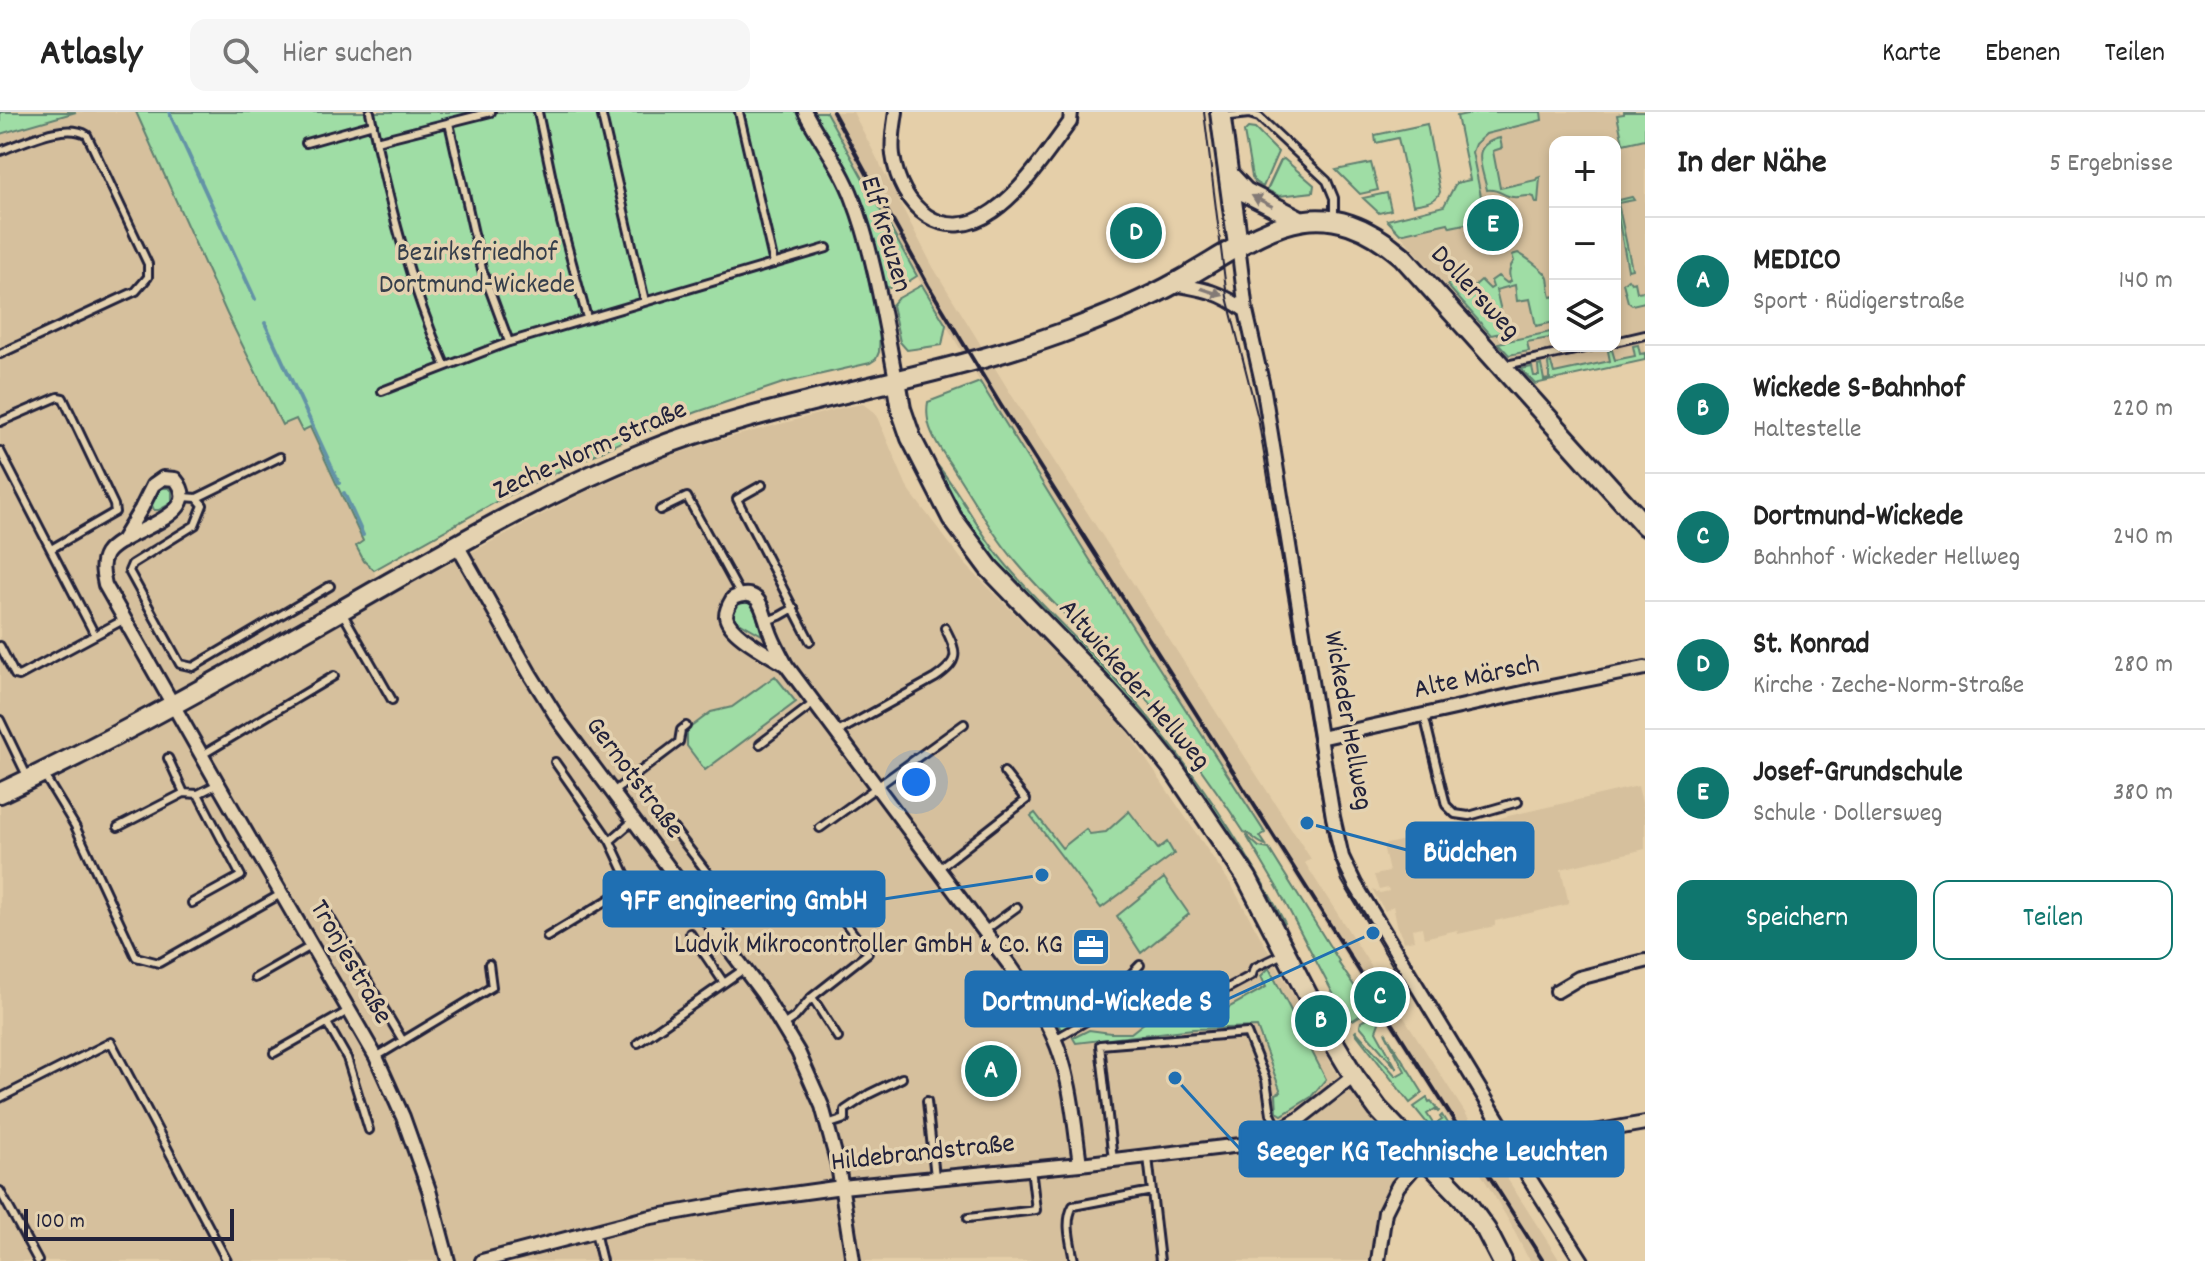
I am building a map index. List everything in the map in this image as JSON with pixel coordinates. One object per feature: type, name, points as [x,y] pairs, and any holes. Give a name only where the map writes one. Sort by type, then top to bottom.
[{"type":"main road","name":"Wickeder Hellweg","points":[[1221,115],[1238,245]]},
{"type":"main road","name":"Dollersweg","points":[[1230,176],[1245,192],[1298,219]]},
{"type":"main road","name":"Dollersweg","points":[[1238,245],[1298,219],[1334,220],[1370,232],[1402,256],[1645,526]]},
{"type":"main road","name":"Zeche-Norm-Straße","points":[[0,793],[173,706],[457,545],[576,483],[647,452],[742,420],[999,355],[1089,323],[1173,284],[1238,245]]},
{"type":"main road","name":"Altwickeder Hellweg","points":[[896,380],[901,409],[911,438],[952,518],[989,568],[1098,681],[1175,771],[1247,878],[1354,1076],[1378,1109],[1463,1198],[1486,1230],[1502,1261]]},
{"type":"street","name":"Elf Kreuzen","points":[[805,112],[844,176],[854,201],[868,250],[896,380]]},
{"type":"street","points":[[896,112],[892,141],[902,186],[913,205],[930,219],[949,226],[968,225],[995,210],[1016,190],[1070,122],[1071,112]]},
{"type":"street","name":"Wickeder Hellweg","points":[[1238,245],[1246,311],[1264,391],[1342,857],[1355,884],[1514,1146],[1528,1176],[1582,1261]]},
{"type":"street","points":[[1173,284],[1205,289],[1227,297],[1246,311]]},
{"type":"street","points":[[163,478],[175,479],[190,498],[165,518],[121,542],[153,485],[163,478]]},
{"type":"street","name":"Tronjestraße","points":[[121,542],[106,554],[102,569],[105,585],[376,1057],[429,1190],[448,1261]]},
{"type":"street","name":"Gernotstraße","points":[[457,545],[560,722],[783,1025],[812,1080],[827,1125],[838,1165],[853,1261]]},
{"type":"street","points":[[786,665],[737,634],[729,625],[726,615],[733,598],[749,594],[756,597],[786,665],[1034,1001],[1055,1039],[1067,1084],[1080,1164]]},
{"type":"street","name":"Alte Märsch","points":[[1320,738],[1645,668]]},
{"type":"street","points":[[1557,991],[1579,978],[1645,961]]},
{"type":"street","name":"Hildebrandstraße","points":[[482,1261],[506,1258],[595,1232],[696,1208],[842,1187],[1241,1145],[1257,1141],[1299,1119],[1354,1076]]},
{"type":"street","points":[[1514,1146],[1645,1123]]},
{"type":"street","points":[[1378,1261],[1385,1212],[1398,1186],[1423,1157]]},
{"type":"lane","points":[[370,112],[414,283],[445,365]]},
{"type":"lane","points":[[376,141],[491,112]]},
{"type":"lane","points":[[538,112],[565,238],[587,318]]},
{"type":"lane","points":[[601,112],[645,301]]},
{"type":"lane","points":[[739,112],[774,264]]},
{"type":"lane","points":[[1221,115],[1254,114],[1287,142],[1331,188],[1334,220]]},
{"type":"lane","points":[[449,123],[482,269],[509,342]]},
{"type":"lane","points":[[306,143],[373,124]]},
{"type":"lane","points":[[0,151],[57,131],[82,131],[87,135],[148,264],[148,277],[136,291],[0,354]]},
{"type":"lane","points":[[382,391],[509,342],[827,248]]},
{"type":"lane","points":[[1621,341],[1645,335]]},
{"type":"lane","points":[[1502,365],[1565,352]]},
{"type":"lane","points":[[0,422],[58,397],[63,398],[114,505],[115,512],[51,549]]},
{"type":"lane","points":[[0,451],[95,635]]},
{"type":"lane","points":[[190,498],[280,457]]},
{"type":"lane","points":[[762,485],[737,499],[810,641]]},
{"type":"lane","points":[[660,510],[687,497],[740,595]]},
{"type":"lane","points":[[190,498],[203,505],[195,525],[132,564],[129,571],[180,664],[193,667],[330,586]]},
{"type":"lane","points":[[767,621],[794,608]]},
{"type":"lane","points":[[341,610],[392,700]]},
{"type":"lane","points":[[0,646],[15,675],[19,676],[125,619]]},
{"type":"lane","points":[[836,733],[949,669],[955,648],[945,628]]},
{"type":"lane","points":[[202,755],[334,676]]},
{"type":"lane","points":[[760,744],[814,703]]},
{"type":"lane","points":[[1424,715],[1446,805],[1455,814],[1469,816],[1518,802]]},
{"type":"lane","points":[[0,720],[36,776],[75,826],[136,957],[159,963],[281,894]]},
{"type":"lane","points":[[820,828],[964,724]]},
{"type":"lane","points":[[613,792],[679,742],[681,730],[686,726]]},
{"type":"lane","points":[[168,758],[184,793]]},
{"type":"lane","points":[[547,937],[631,886],[610,841],[555,762]]},
{"type":"lane","points":[[938,869],[1026,800],[1004,772]]},
{"type":"lane","points":[[118,827],[184,793],[198,794],[218,784]]},
{"type":"lane","points":[[192,903],[241,876],[198,794]]},
{"type":"lane","points":[[610,841],[634,820]]},
{"type":"lane","points":[[670,824],[735,909]]},
{"type":"lane","points":[[692,898],[713,881]]},
{"type":"lane","points":[[783,1025],[795,1017],[812,997],[868,953],[829,901]]},
{"type":"lane","points":[[984,931],[1017,907]]},
{"type":"lane","points":[[326,911],[403,1041]]},
{"type":"lane","points":[[690,933],[724,983]]},
{"type":"lane","points":[[255,978],[311,946]]},
{"type":"lane","points":[[1198,1004],[1252,975],[1254,968],[1286,952]]},
{"type":"lane","points":[[376,1057],[492,987],[489,964]]},
{"type":"lane","points":[[1055,1039],[1086,1021],[1140,965]]},
{"type":"lane","points":[[638,1043],[744,969]]},
{"type":"lane","points":[[812,997],[838,1038]]},
{"type":"lane","points":[[274,1053],[348,1011]]},
{"type":"lane","points":[[327,1023],[347,1058],[369,1130]]},
{"type":"lane","points":[[1113,1160],[1100,1045],[1247,1033],[1266,1080],[1271,1114],[1279,1131]]},
{"type":"lane","points":[[0,1098],[111,1042],[227,1261]]},
{"type":"lane","points":[[827,1125],[845,1119],[845,1110],[902,1078]]},
{"type":"lane","points":[[927,1101],[935,1177]]},
{"type":"lane","points":[[1148,1156],[1160,1261]]},
{"type":"lane","points":[[968,1218],[1036,1210],[1031,1168]]},
{"type":"lane","points":[[0,1191],[38,1261]]},
{"type":"lane","points":[[1074,1261],[1068,1223],[1073,1206],[1152,1191]]},
{"type":"lane","points":[[595,1232],[602,1261]]},
{"type":"shaded area","points":[[76,112],[136,112],[227,314],[282,425],[296,418],[310,427],[363,542],[356,545],[364,561],[374,570],[381,600],[585,492],[655,461],[719,440],[845,407],[863,404],[871,410],[877,417],[908,489],[966,565],[1127,731],[1232,886],[1341,1081],[1378,1109],[1423,1157],[1398,1186],[1378,1261],[0,1261],[0,134]]},
{"type":"shaded area","points":[[826,112],[853,112],[933,267],[1014,399],[1311,859],[1305,863],[1560,1261],[1531,1261],[1527,1256],[1436,1098],[1098,573],[997,410],[922,285]]},
{"type":"shaded area","points":[[1477,112],[1645,112],[1645,360],[1535,384],[1387,220],[1476,199],[1457,116]]},
{"type":"shaded area","points":[[1638,786],[1645,816],[1645,849],[1561,869],[1569,904],[1495,921],[1495,926],[1458,934],[1457,930],[1424,938],[1422,927],[1412,929],[1414,940],[1404,942],[1393,906],[1385,911],[1372,890],[1380,893],[1389,891],[1388,888],[1379,890],[1374,875],[1389,872],[1383,845]]},
{"type":"green space","points":[[0,112],[76,112],[0,134]]},
{"type":"green space","name":"Bezirksfriedhof Dortmund-Wickede","points":[[136,112],[796,112],[845,190],[880,330],[879,352],[870,363],[783,383],[619,443],[503,498],[374,570],[364,561],[356,546],[363,541],[310,427],[302,431],[296,419],[282,425],[227,314]]},
{"type":"green space","points":[[810,112],[826,112],[917,276],[895,290],[882,285],[858,194]]},
{"type":"green space","points":[[1477,112],[1541,112],[1542,120],[1486,134],[1475,144],[1472,152],[1485,216],[1469,225],[1450,227],[1448,223],[1400,234],[1387,220],[1444,206],[1456,183],[1470,180],[1457,116]]},
{"type":"green space","points":[[1645,112],[1645,139],[1623,144],[1617,115]]},
{"type":"green space","points":[[1427,124],[1440,192],[1432,200],[1413,205],[1398,138],[1376,143],[1375,135]]},
{"type":"green space","points":[[1248,128],[1255,129],[1278,152],[1263,187],[1252,177],[1244,132]]},
{"type":"green space","points":[[1500,138],[1502,148],[1493,151],[1500,188],[1540,177],[1538,203],[1531,196],[1513,197],[1487,190],[1481,151],[1490,141]]},
{"type":"green space","points":[[1284,159],[1314,185],[1313,192],[1279,196],[1267,190]]},
{"type":"green space","points":[[1371,163],[1378,190],[1360,194],[1336,170]]},
{"type":"green space","points":[[1387,193],[1391,210],[1379,213],[1363,198]]},
{"type":"green space","points":[[1621,217],[1632,269],[1628,270],[1621,233]]},
{"type":"green space","points":[[1518,253],[1548,278],[1549,323],[1536,326],[1530,299],[1517,301],[1515,285],[1496,290],[1506,332],[1491,335],[1447,285],[1455,281],[1471,298],[1476,294],[1472,288],[1481,280],[1490,289],[1493,287],[1491,281],[1498,276],[1507,283],[1511,281],[1512,255]]},
{"type":"green space","points":[[1628,279],[1631,283],[1635,282],[1637,292],[1645,291],[1645,302],[1632,305],[1628,302],[1623,283]]},
{"type":"green space","points":[[922,285],[946,325],[942,345],[907,350],[900,342],[892,305]]},
{"type":"green space","points":[[1549,332],[1549,338],[1527,342],[1529,351],[1509,355],[1498,343]]},
{"type":"green space","points":[[1638,345],[1640,354],[1645,353],[1645,360],[1535,384],[1521,369],[1532,367],[1534,376],[1539,376],[1538,366],[1541,365],[1544,380],[1550,379],[1548,364],[1551,363],[1554,373],[1610,361],[1608,352],[1613,352],[1615,360],[1635,356],[1633,346]]},
{"type":"green space","points":[[980,382],[1265,833],[1260,836],[1266,845],[1244,832],[1153,708],[1017,563],[992,530],[940,448],[928,422],[928,402]]},
{"type":"green space","points":[[938,466],[1003,561],[1124,689],[1170,744],[1231,831],[1285,923],[1281,926],[1215,814],[1181,766],[995,562],[956,506],[935,467]]},
{"type":"green space","points":[[161,488],[172,491],[172,503],[154,510],[151,503]]},
{"type":"green space","points":[[745,601],[754,607],[762,635],[734,619],[734,606]]},
{"type":"green space","points":[[775,676],[796,702],[705,770],[687,746],[687,730],[711,712],[732,707]]},
{"type":"green space","points":[[1129,811],[1158,849],[1167,842],[1174,854],[1101,908],[1031,816],[1035,813],[1062,848],[1086,829],[1090,834],[1106,832]]},
{"type":"green space","points":[[1246,835],[1259,847],[1269,849],[1370,1009],[1353,1020],[1347,1020]]},
{"type":"green space","points":[[1164,878],[1189,914],[1141,953],[1117,916]]},
{"type":"green space","points":[[1269,968],[1326,1079],[1311,1097],[1282,1115],[1277,1112],[1276,1094],[1281,1092],[1257,1027],[1193,1029],[1076,1043],[1073,1038],[1089,1030],[1131,1033],[1172,1001],[1186,1019],[1194,1015],[1199,1024],[1266,987],[1261,976]]},
{"type":"green space","points":[[1061,1009],[1079,1019],[1061,1030],[1055,1017]]},
{"type":"green space","points":[[1374,1014],[1379,1023],[1376,1031],[1397,1069],[1360,1026]]},
{"type":"green space","points":[[1356,1031],[1396,1076],[1405,1071],[1385,1032],[1423,1093],[1410,1103]]},
{"type":"green space","points":[[1427,1098],[1439,1111],[1435,1109],[1427,1114],[1434,1125],[1442,1120],[1442,1115],[1457,1140],[1448,1145],[1443,1143],[1414,1107]]},
{"type":"waterway","points":[[169,112],[255,299]]},
{"type":"waterway","points":[[265,323],[339,483]]},
{"type":"waterway","points":[[344,493],[363,535]]},
{"type":"tram line","points":[[1204,112],[1227,297],[1258,418],[1329,840],[1342,881],[1400,978]]},
{"type":"railway","points":[[833,112],[928,285],[1000,404],[1543,1261]]},
{"type":"place","name":"Josef-Grundschule","points":[[1493,225]]},
{"type":"place","name":"St. Konrad","points":[[1136,233]]},
{"type":"place","name":"Büdchen","points":[[1307,823]]},
{"type":"place","name":"9FF engineering GmbH","points":[[1042,875]]},
{"type":"place","name":"Dortmund-Wickede S","points":[[1373,933]]},
{"type":"place","name":"Ludvik Mikrocontroller GmbH & Co. KG","points":[[1091,947]]},
{"type":"place","name":"Dortmund-Wickede","points":[[1380,997]]},
{"type":"place","name":"Wickede S-Bahnhof","points":[[1321,1021]]},
{"type":"place","name":"MEDICO","points":[[991,1071]]},
{"type":"place","name":"Seeger KG Technische Leuchten","points":[[1175,1078]]}]
